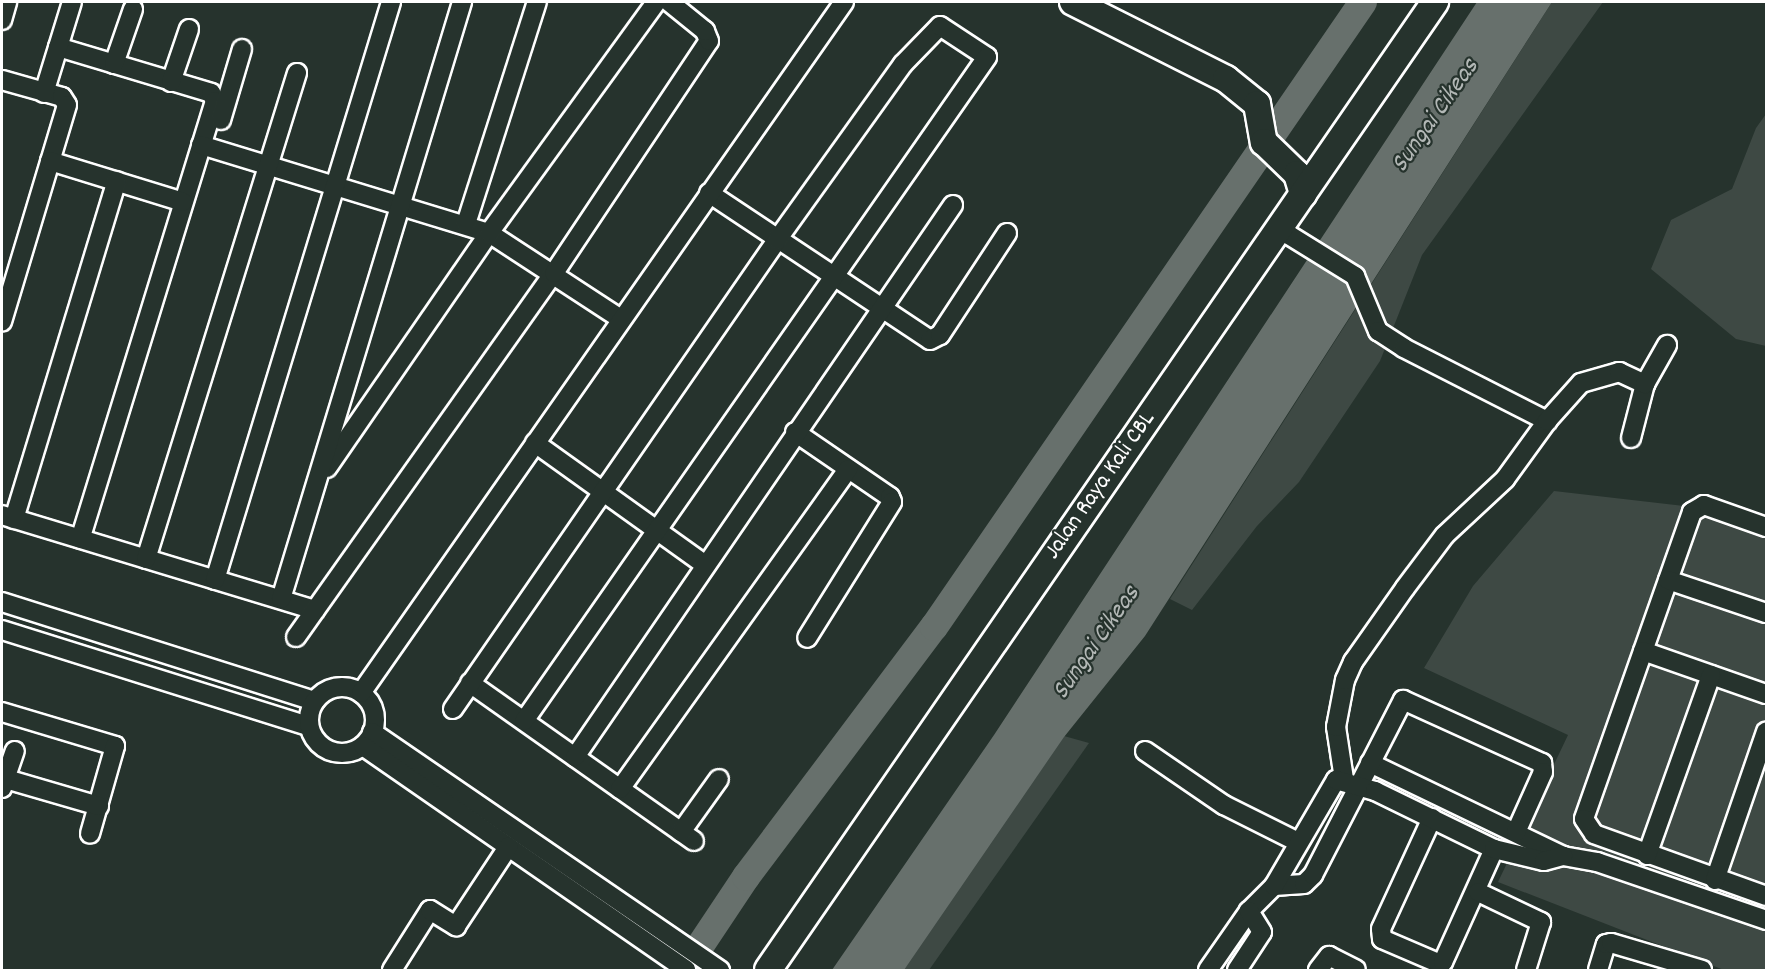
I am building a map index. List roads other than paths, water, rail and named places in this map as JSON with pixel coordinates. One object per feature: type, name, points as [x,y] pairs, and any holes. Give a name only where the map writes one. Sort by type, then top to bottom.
[{"type":"main road","points":[[1073,2],[1226,79],[1257,104],[1264,142],[1297,174],[1303,194]]},
{"type":"main road","name":"Jalan Raya Kali CBL","points":[[768,970],[1285,230],[1303,194],[1435,2]]},
{"type":"street","points":[[2,20],[7,2]]},
{"type":"street","points":[[44,93],[72,2]]},
{"type":"street","points":[[215,580],[391,2]]},
{"type":"street","points":[[281,600],[462,2]]},
{"type":"street","points":[[466,224],[537,2]]},
{"type":"street","points":[[316,484],[489,233],[656,2]]},
{"type":"street","points":[[296,637],[554,273],[709,41],[705,31],[669,2]]},
{"type":"street","points":[[361,693],[844,2]]},
{"type":"street","points":[[114,64],[133,9]]},
{"type":"street","points":[[453,708],[777,240],[903,64],[940,26],[987,57],[524,721]]},
{"type":"street","points":[[171,82],[189,29]]},
{"type":"street","points":[[58,47],[214,96],[206,146]]},
{"type":"street","points":[[80,539],[183,202],[242,49]]},
{"type":"street","points":[[146,559],[297,73]]},
{"type":"street","points":[[2,82],[62,97],[67,105],[2,321]]},
{"type":"street","points":[[206,146],[466,224],[489,233],[554,273],[621,319]]},
{"type":"street","points":[[50,161],[183,202]]},
{"type":"street","points":[[117,181],[8,517],[315,610]]},
{"type":"street","points":[[709,193],[832,278],[926,339],[936,339],[1007,234]]},
{"type":"street","points":[[575,757],[704,564],[953,205]]},
{"type":"street","points":[[1285,230],[1355,276],[1378,330],[1404,348],[1546,421]]},
{"type":"street","points":[[1630,438],[1646,384],[1667,345]]},
{"type":"street","points":[[1563,856],[1544,861],[1494,849],[1432,818],[1360,775],[1336,727],[1353,662],[1445,535],[1505,479],[1546,421],[1581,384],[1600,376],[1619,372],[1646,384]]},
{"type":"street","points":[[795,432],[892,498],[892,505],[807,638]]},
{"type":"street","points":[[535,443],[704,564]]},
{"type":"street","points":[[620,789],[848,469]]},
{"type":"street","points":[[1767,527],[1704,505],[1692,512],[1584,819],[1594,834],[1715,880],[1767,896]]},
{"type":"street","points":[[1668,580],[1767,613]]},
{"type":"street","points":[[2,603],[315,701]]},
{"type":"street","points":[[2,630],[309,726]]},
{"type":"street","points":[[1643,651],[1767,694]]},
{"type":"street","points":[[1647,855],[1711,675]]},
{"type":"street","points":[[471,683],[687,837],[719,779]]},
{"type":"street","points":[[336,687],[361,693],[374,714],[368,739],[347,753],[330,751],[316,741],[309,726],[315,701],[336,687]]},
{"type":"street","points":[[1274,886],[1308,882],[1360,775],[1403,700],[1542,763],[1543,772],[1522,835],[1527,849],[1517,855]]},
{"type":"street","points":[[2,712],[112,742],[117,750],[90,834]]},
{"type":"street","points":[[1715,880],[1767,732]]},
{"type":"street","points":[[368,739],[508,847],[686,970]]},
{"type":"street","points":[[368,739],[640,915],[713,965]]},
{"type":"street","points":[[15,751],[4,784],[99,806]]},
{"type":"street","points":[[1145,751],[1224,805],[1298,842]]},
{"type":"street","points":[[1208,970],[1249,911],[1274,886],[1333,782],[1360,775],[1522,835],[1563,856],[1596,862],[1767,920]]},
{"type":"street","points":[[1432,818],[1379,936],[1440,964],[1478,892],[1494,849]]},
{"type":"street","points":[[392,970],[430,910],[456,926],[508,847]]},
{"type":"street","points":[[1478,892],[1541,922],[1526,970]]},
{"type":"street","points":[[1237,970],[1262,932],[1249,911]]},
{"type":"street","points":[[629,931],[640,915]]},
{"type":"street","points":[[1598,970],[1608,943],[1658,963],[1702,970]]},
{"type":"street","points":[[1328,957],[1356,970]]},
{"type":"water","name":"Sungai Cikeas","points":[[1477,2],[1552,2],[1145,636],[1064,737],[904,970],[832,970],[994,735]]},
{"type":"waterway","points":[[684,970],[746,877],[934,627],[1363,2]]}]
